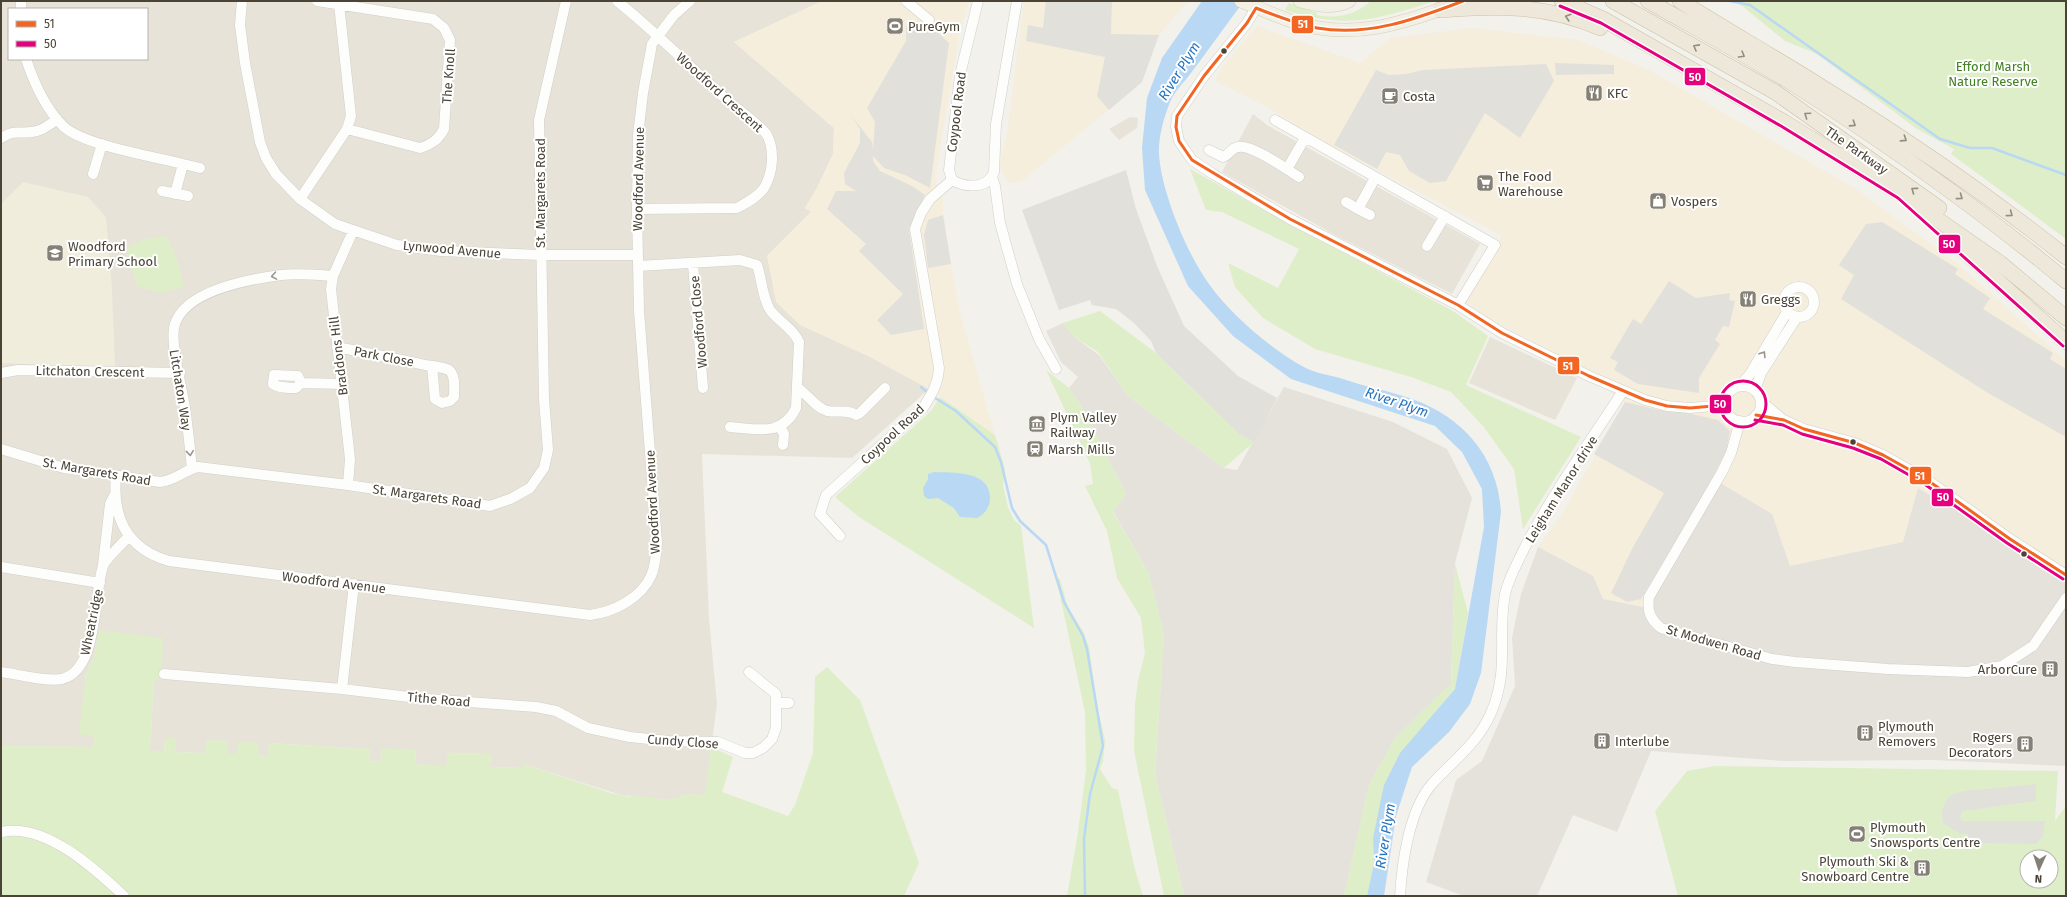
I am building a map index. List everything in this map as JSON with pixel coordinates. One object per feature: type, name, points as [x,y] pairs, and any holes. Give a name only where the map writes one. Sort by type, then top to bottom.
[{"type":"highway","points":[[1562,1],[1603,19],[1784,122],[1901,194],[2000,263],[2066,318]]},
{"type":"highway","name":"The Parkway","points":[[1613,1],[1775,92],[1961,224],[2066,308]]},
{"type":"highway","name":"The Parkway","points":[[1648,1],[1786,80],[1887,146],[2009,234],[2066,281]]},
{"type":"highway","points":[[1680,1],[1818,84],[1916,147],[1980,191],[2066,257]]},
{"type":"highway","points":[[1440,10],[1480,6],[1516,7],[1546,11],[1594,25],[1681,64]]},
{"type":"highway","points":[[1901,194],[2066,342]]},
{"type":"main road","points":[[1300,1],[1324,6],[1334,6],[1349,1]]},
{"type":"main road","points":[[1247,4],[1317,28],[1354,31],[1388,26],[1440,10],[1463,1]]},
{"type":"street","name":"Lynwood Avenue","points":[[242,1],[240,25],[245,64],[260,142],[266,158],[276,174],[300,199],[335,224],[397,245],[441,251],[638,260]]},
{"type":"street","name":"The Knoll","points":[[317,1],[433,19],[444,28],[450,40],[444,128],[439,139],[430,145],[420,148],[347,129]]},
{"type":"street","name":"St. Margarets Road","points":[[1,449],[64,468],[160,482],[172,481],[198,467],[348,485],[490,506],[510,499],[530,488],[544,468],[548,450],[544,399],[540,255],[539,120],[566,1]]},
{"type":"street","points":[[617,1],[658,35]]},
{"type":"street","name":"Woodford Avenue","points":[[116,476],[114,496],[118,515],[129,536],[138,546],[156,557],[169,561],[590,615],[601,614],[631,599],[643,589],[652,575],[656,558],[657,542],[640,318],[637,209],[638,136],[643,93],[652,44],[674,14],[690,1]]},
{"type":"street","points":[[906,1],[929,20]]},
{"type":"street","name":"Coypool Road","points":[[840,536],[820,514],[826,495],[923,408],[932,395],[938,380],[939,368],[915,229],[921,213],[930,199],[952,180],[949,170],[960,75],[978,1]]},
{"type":"street","points":[[1017,1],[998,111],[992,178],[995,186],[1000,223],[1017,284],[1039,339],[1056,369]]},
{"type":"street","points":[[300,199],[347,129],[351,116],[339,4]]},
{"type":"street","points":[[1247,4],[1247,23],[1204,76],[1177,116],[1176,127],[1179,141],[1192,160],[1290,219],[1458,305],[1502,333],[1588,376],[1645,400],[1666,406],[1690,408],[1725,405]]},
{"type":"street","name":"Woodford Crescent","points":[[637,209],[737,208],[750,200],[764,188],[771,170],[773,153],[767,134],[705,80],[658,35]]},
{"type":"street","points":[[26,60],[43,100],[64,127],[81,136],[102,144],[200,168]]},
{"type":"street","points":[[1,138],[19,131],[37,131],[57,119]]},
{"type":"street","points":[[1275,120],[1495,245],[1458,305]]},
{"type":"street","points":[[1286,170],[1305,138]]},
{"type":"street","points":[[93,174],[102,144]]},
{"type":"street","points":[[1208,150],[1223,157],[1234,148],[1243,147],[1299,177]]},
{"type":"street","points":[[175,194],[183,164]]},
{"type":"street","points":[[952,180],[959,184],[976,186],[986,183],[992,178]]},
{"type":"street","points":[[1358,209],[1375,178]]},
{"type":"street","points":[[162,191],[188,196]]},
{"type":"street","points":[[1346,202],[1370,215]]},
{"type":"street","points":[[1427,246],[1445,216]]},
{"type":"street","name":"Braddons Hill","points":[[348,485],[350,459],[331,289],[333,276],[353,231]]},
{"type":"street","name":"Woodford Close","points":[[638,260],[693,264],[703,388]]},
{"type":"street","points":[[693,264],[740,260],[757,265],[770,310],[782,323],[795,333],[799,342],[796,408],[792,415],[780,427],[769,430],[730,427]]},
{"type":"street","name":"Litchaton Way","points":[[192,469],[180,373],[173,337],[175,324],[181,312],[188,304],[198,298],[247,281],[283,275],[333,276]]},
{"type":"street","points":[[1740,386],[1746,386],[1755,391],[1761,406],[1756,415],[1746,421],[1740,421],[1730,416],[1725,405],[1729,393],[1740,386],[1750,374],[1787,312],[1784,298],[1789,290],[1798,287],[1807,289],[1814,296],[1815,305],[1810,313],[1797,317],[1761,373],[1755,391]]},
{"type":"street","points":[[1787,312],[1797,317]]},
{"type":"street","name":"Park Close","points":[[337,347],[432,366]]},
{"type":"street","name":"Litchaton Crescent","points":[[1,373],[18,370],[180,373]]},
{"type":"street","points":[[301,383],[342,384]]},
{"type":"street","points":[[797,386],[819,407],[828,411],[850,411],[856,415],[860,413],[885,388]]},
{"type":"street","name":"Leigham Manor drive","points":[[1400,896],[1404,858],[1415,814],[1423,797],[1432,785],[1464,754],[1478,736],[1491,713],[1500,689],[1503,668],[1505,594],[1512,574],[1537,523],[1623,390]]},
{"type":"street","points":[[1760,401],[1784,420]]},
{"type":"street","points":[[1756,415],[1784,420],[1804,429],[1855,443],[1883,455],[1926,479],[2010,539],[2066,575]]},
{"type":"street","name":"St Modwen Road","points":[[1740,421],[1731,453],[1722,472],[1649,597],[1648,612],[1652,620],[1661,628],[1766,657],[1795,662],[1888,669],[1968,672],[2002,666],[2033,646],[2066,598]]},
{"type":"street","points":[[780,427],[784,434],[783,445]]},
{"type":"street","name":"Wheatridge","points":[[1,672],[61,679],[72,675],[81,666],[88,650],[103,565],[110,504],[114,496]]},
{"type":"street","points":[[103,565],[129,536]]},
{"type":"street","points":[[1,567],[100,583]]},
{"type":"street","points":[[342,689],[354,584]]},
{"type":"street","points":[[749,672],[776,694],[777,703],[789,703]]},
{"type":"street","name":"Tithe Road","points":[[164,674],[342,689],[426,699],[536,707]]},
{"type":"street","name":"Cundy Close","points":[[536,707],[556,711],[588,728],[595,730],[630,737],[668,741],[718,742],[745,753],[753,753],[764,748],[772,739],[776,728],[775,712],[777,703]]},
{"type":"street","points":[[1,832],[32,833],[57,844],[98,872],[124,896]]},
{"type":"shaded area","points":[[1,1],[822,1],[734,42],[834,128],[833,154],[817,188],[805,208],[811,212],[767,256],[874,359],[929,389],[852,458],[702,454],[709,619],[717,704],[705,796],[689,794],[668,800],[621,795],[524,764],[524,768],[490,767],[491,754],[448,753],[446,767],[415,764],[416,750],[382,749],[381,762],[369,761],[370,749],[269,743],[268,756],[257,755],[259,743],[237,754],[227,754],[227,741],[207,740],[205,753],[175,752],[165,738],[164,751],[150,751],[154,680],[161,680],[100,630],[94,658],[86,674],[80,735],[93,735],[93,747],[1,746]]},
{"type":"shaded area","points":[[822,1],[969,1],[960,32],[935,179],[943,200],[943,211],[951,264],[961,316],[995,435],[929,389],[874,359],[800,325],[776,302],[767,256],[811,212],[805,208],[817,188],[833,155],[834,128],[734,42]]},
{"type":"shaded area","points":[[1024,1],[1188,1],[1159,35],[1142,82],[1021,182],[1008,183],[999,165],[1007,133]]},
{"type":"shaded area","points":[[1046,1],[1112,1],[1111,34],[1159,35],[1142,82],[1109,110],[1097,96],[1105,57],[1026,41],[1028,25],[1043,28]]},
{"type":"shaded area","points":[[906,26],[934,29],[949,43],[930,188],[905,175],[884,168],[873,156],[873,161],[880,171],[914,187],[925,195],[909,229],[924,329],[891,335],[877,320],[903,294],[859,251],[866,244],[827,209],[836,191],[856,191],[845,184],[844,173],[860,143],[860,129],[850,114],[872,142],[873,149],[875,122],[867,108],[906,41]]},
{"type":"shaded area","points":[[1257,26],[1360,63],[1390,38],[1472,28],[1578,40],[1649,70],[1856,189],[1959,265],[2066,361],[2066,573],[1919,488],[1903,542],[1790,566],[1772,514],[1717,481],[1643,607],[1603,599],[1593,576],[1538,547],[1562,514],[1625,402],[1558,355],[1490,319],[1467,302],[1502,236],[1335,148],[1265,106],[1215,81],[1221,68]]},
{"type":"shaded area","points":[[1555,63],[1614,65],[1614,74],[1556,75]]},
{"type":"shaded area","points":[[1546,64],[1554,81],[1520,138],[1485,113],[1446,181],[1430,183],[1409,171],[1400,155],[1386,152],[1377,169],[1334,145],[1376,70],[1389,75],[1406,74],[1423,70]]},
{"type":"shaded area","points":[[1253,114],[1267,125],[1480,244],[1452,294],[1335,235],[1222,172]]},
{"type":"shaded area","points":[[1130,117],[1138,118],[1137,128],[1119,140],[1109,129]]},
{"type":"shaded area","points":[[1126,170],[1136,209],[1157,266],[1184,326],[1238,376],[1277,398],[1254,442],[1239,434],[1156,353],[1151,341],[1134,323],[1116,309],[1092,305],[1090,300],[1059,310],[1022,210]]},
{"type":"shaded area","name":"Woodford Primary School","points":[[23,182],[88,197],[106,217],[112,289],[115,368],[1,363],[1,204]]},
{"type":"shaded area","points":[[943,215],[951,264],[928,268],[924,235],[928,220]]},
{"type":"shaded area","points":[[1882,222],[1958,269],[1955,274],[1990,298],[1983,309],[2053,353],[2050,359],[2066,369],[2066,437],[1988,393],[1841,299],[1854,275],[1839,265],[1866,224]]},
{"type":"shaded area","points":[[1669,281],[1696,298],[1730,293],[1729,300],[1735,301],[1729,327],[1723,326],[1715,340],[1720,344],[1699,378],[1699,393],[1638,384],[1614,370],[1618,362],[1610,358],[1633,319],[1641,324]]},
{"type":"shaded area","points":[[1063,323],[1074,337],[1099,355],[1128,396],[1224,468],[1237,470],[1284,387],[1393,422],[1447,449],[1472,498],[1455,563],[1451,684],[1395,738],[1369,785],[1344,896],[1184,896],[1155,774],[1164,635],[1149,574],[1113,511],[1126,494],[1083,409],[1069,388],[1078,377],[1061,362],[1046,331]]},
{"type":"shaded area","points":[[1490,337],[1577,378],[1555,420],[1469,383]]},
{"type":"shaded area","points":[[1625,402],[1659,410],[1678,411],[1718,420],[1730,431],[1726,452],[1697,506],[1641,599],[1627,602],[1611,593],[1633,547],[1664,493],[1594,454]]},
{"type":"shaded area","points":[[1717,481],[1772,514],[1790,566],[1903,542],[1918,488],[2066,573],[2066,766],[1934,760],[1785,761],[1651,751],[1617,832],[1573,815],[1537,896],[1464,896],[1426,882],[1456,780],[1482,761],[1515,686],[1512,638],[1521,594],[1538,547],[1593,576],[1603,599],[1643,607]]},
{"type":"shaded area","points":[[2036,784],[2036,801],[1962,811],[1960,817],[1963,821],[2045,821],[2043,836],[2036,844],[1968,843],[1968,834],[1960,834],[1943,823],[1942,812],[1945,802],[1951,795],[1964,791]]},
{"type":"green space","points":[[1371,1],[1436,1],[1396,13],[1362,20],[1327,20],[1285,10],[1289,3],[1317,13],[1317,15],[1339,16],[1359,10]]},
{"type":"green space","name":"Efford Marsh Nature Reserve","points":[[1736,1],[2066,1],[2066,239],[1951,154],[1954,149],[1917,129],[1817,54],[1785,41]]},
{"type":"green space","points":[[1190,169],[1453,311],[1488,336],[1466,385],[1581,437],[1523,529],[1514,469],[1483,426],[1451,392],[1411,377],[1315,349],[1263,318],[1235,287],[1228,263],[1278,288],[1299,249],[1222,212],[1206,210]]},
{"type":"green space","points":[[167,236],[177,259],[184,287],[160,293],[137,286],[126,248],[145,239]]},
{"type":"green space","points":[[1100,311],[1156,353],[1239,434],[1254,442],[1224,468],[1128,396],[1098,352],[1074,337],[1063,323]]},
{"type":"green space","points":[[1046,370],[1069,388],[1083,409],[1126,494],[1113,512],[1149,574],[1164,635],[1155,774],[1184,896],[1164,896],[1134,751],[1135,704],[1138,681],[1145,653],[1141,618],[1117,578],[1107,531],[1085,486],[1093,484],[1090,463]]},
{"type":"green space","points":[[940,397],[995,435],[1005,469],[1003,485],[1008,507],[1014,520],[1021,526],[1034,628],[859,517],[835,497],[931,411]]},
{"type":"green space","points":[[1455,563],[1468,613],[1455,689],[1435,712],[1373,838],[1374,863],[1367,896],[1344,896],[1369,785],[1395,738],[1451,684]]},
{"type":"green space","points":[[1056,577],[1060,579],[1068,608],[1083,631],[1089,647],[1097,706],[1105,740],[1103,761],[1100,769],[1112,788],[1118,790],[1134,866],[1143,896],[1067,896],[1078,833],[1086,770],[1085,712]]},
{"type":"green space","points":[[99,630],[163,638],[161,680],[154,680],[150,751],[164,751],[165,738],[176,738],[175,752],[205,753],[207,740],[228,741],[227,754],[237,754],[238,742],[259,743],[258,755],[268,756],[269,743],[370,749],[369,761],[381,762],[382,748],[416,750],[415,764],[446,766],[448,753],[491,754],[490,767],[523,768],[524,764],[611,793],[630,797],[631,795],[668,800],[688,794],[705,795],[711,747],[733,757],[722,792],[788,816],[795,805],[813,753],[815,677],[827,667],[860,700],[919,863],[904,896],[1,896],[1,746],[93,747],[93,735],[79,735],[86,674],[94,658]]},
{"type":"green space","name":"Plymouth Snowsports Centre","points":[[1715,766],[2058,771],[2055,821],[2066,806],[2066,896],[1678,896],[1655,811],[1687,771]]},
{"type":"water","name":"River Plym","points":[[1202,1],[1244,1],[1172,98],[1160,134],[1159,148],[1161,169],[1176,222],[1201,271],[1218,296],[1239,319],[1277,350],[1302,366],[1317,372],[1412,399],[1430,407],[1462,428],[1485,457],[1493,474],[1498,492],[1501,512],[1481,673],[1470,704],[1449,732],[1412,767],[1396,816],[1384,896],[1367,896],[1374,863],[1373,838],[1384,785],[1400,753],[1455,689],[1484,527],[1482,489],[1462,452],[1435,426],[1291,379],[1233,336],[1188,286],[1145,190],[1142,148],[1147,98],[1162,58]]},
{"type":"water","points":[[934,472],[960,473],[977,478],[984,482],[988,489],[990,498],[986,510],[977,518],[960,517],[954,508],[938,498],[928,499],[924,496],[923,488],[928,479],[928,474]]},
{"type":"waterway","points":[[1730,1],[1750,5],[1940,139],[1970,148],[1992,148],[2066,175]]},
{"type":"waterway","points":[[921,387],[928,393]]},
{"type":"waterway","points":[[932,396],[956,411],[995,447],[1001,462],[1012,508],[1020,521],[1046,545],[1064,602],[1083,636],[1087,649],[1103,746],[1090,794],[1084,839],[1085,896]]},
{"type":"transit line","name":"51","points":[[1463,1],[1392,25],[1355,30],[1317,28],[1286,20],[1256,8],[1247,23],[1204,76],[1177,116],[1176,127],[1179,141],[1192,160],[1290,219],[1458,305],[1502,333],[1589,376],[1645,400],[1667,406],[1690,408],[1725,405]]},
{"type":"transit line","name":"50","points":[[1560,6],[1601,23],[1781,126],[1898,198],[2063,346]]},
{"type":"transit line","name":"50","points":[[1743,381],[1756,385],[1762,391],[1766,404],[1762,417],[1756,423],[1743,427],[1730,423],[1724,417],[1720,404],[1724,391],[1730,385],[1743,381]]},
{"type":"transit line","name":"51","points":[[1756,415],[1784,420],[1804,429],[1855,443],[1883,455],[1926,479],[2010,539],[2066,575]]},
{"type":"transit line","name":"50","points":[[1755,420],[1783,425],[1802,434],[1853,448],[1881,459],[1923,483],[2007,543],[2063,579]]},
{"type":"place","name":"PureGym","points":[[895,26]]},
{"type":"place","name":"KFC","points":[[1594,93]]},
{"type":"place","name":"Costa","points":[[1390,96]]},
{"type":"place","name":"The Food Warehouse","points":[[1485,183]]},
{"type":"place","name":"Vospers","points":[[1658,201]]},
{"type":"place","name":"Woodford Primary School","points":[[55,253]]},
{"type":"place","name":"Greggs","points":[[1748,299]]},
{"type":"place","name":"Plym Valley Railway","points":[[1037,424]]},
{"type":"place","name":"Marsh Mills","points":[[1035,449]]},
{"type":"place","name":"ArborCure","points":[[2050,669]]},
{"type":"place","name":"Plymouth Removers","points":[[1865,733]]},
{"type":"place","name":"Interlube","points":[[1602,741]]},
{"type":"place","name":"Rogers Decorators","points":[[2025,744]]},
{"type":"place","name":"Plymouth Snowsports Centre","points":[[1857,834]]},
{"type":"place","name":"Plymouth Ski & Snowboard Centre","points":[[1922,868]]}]
